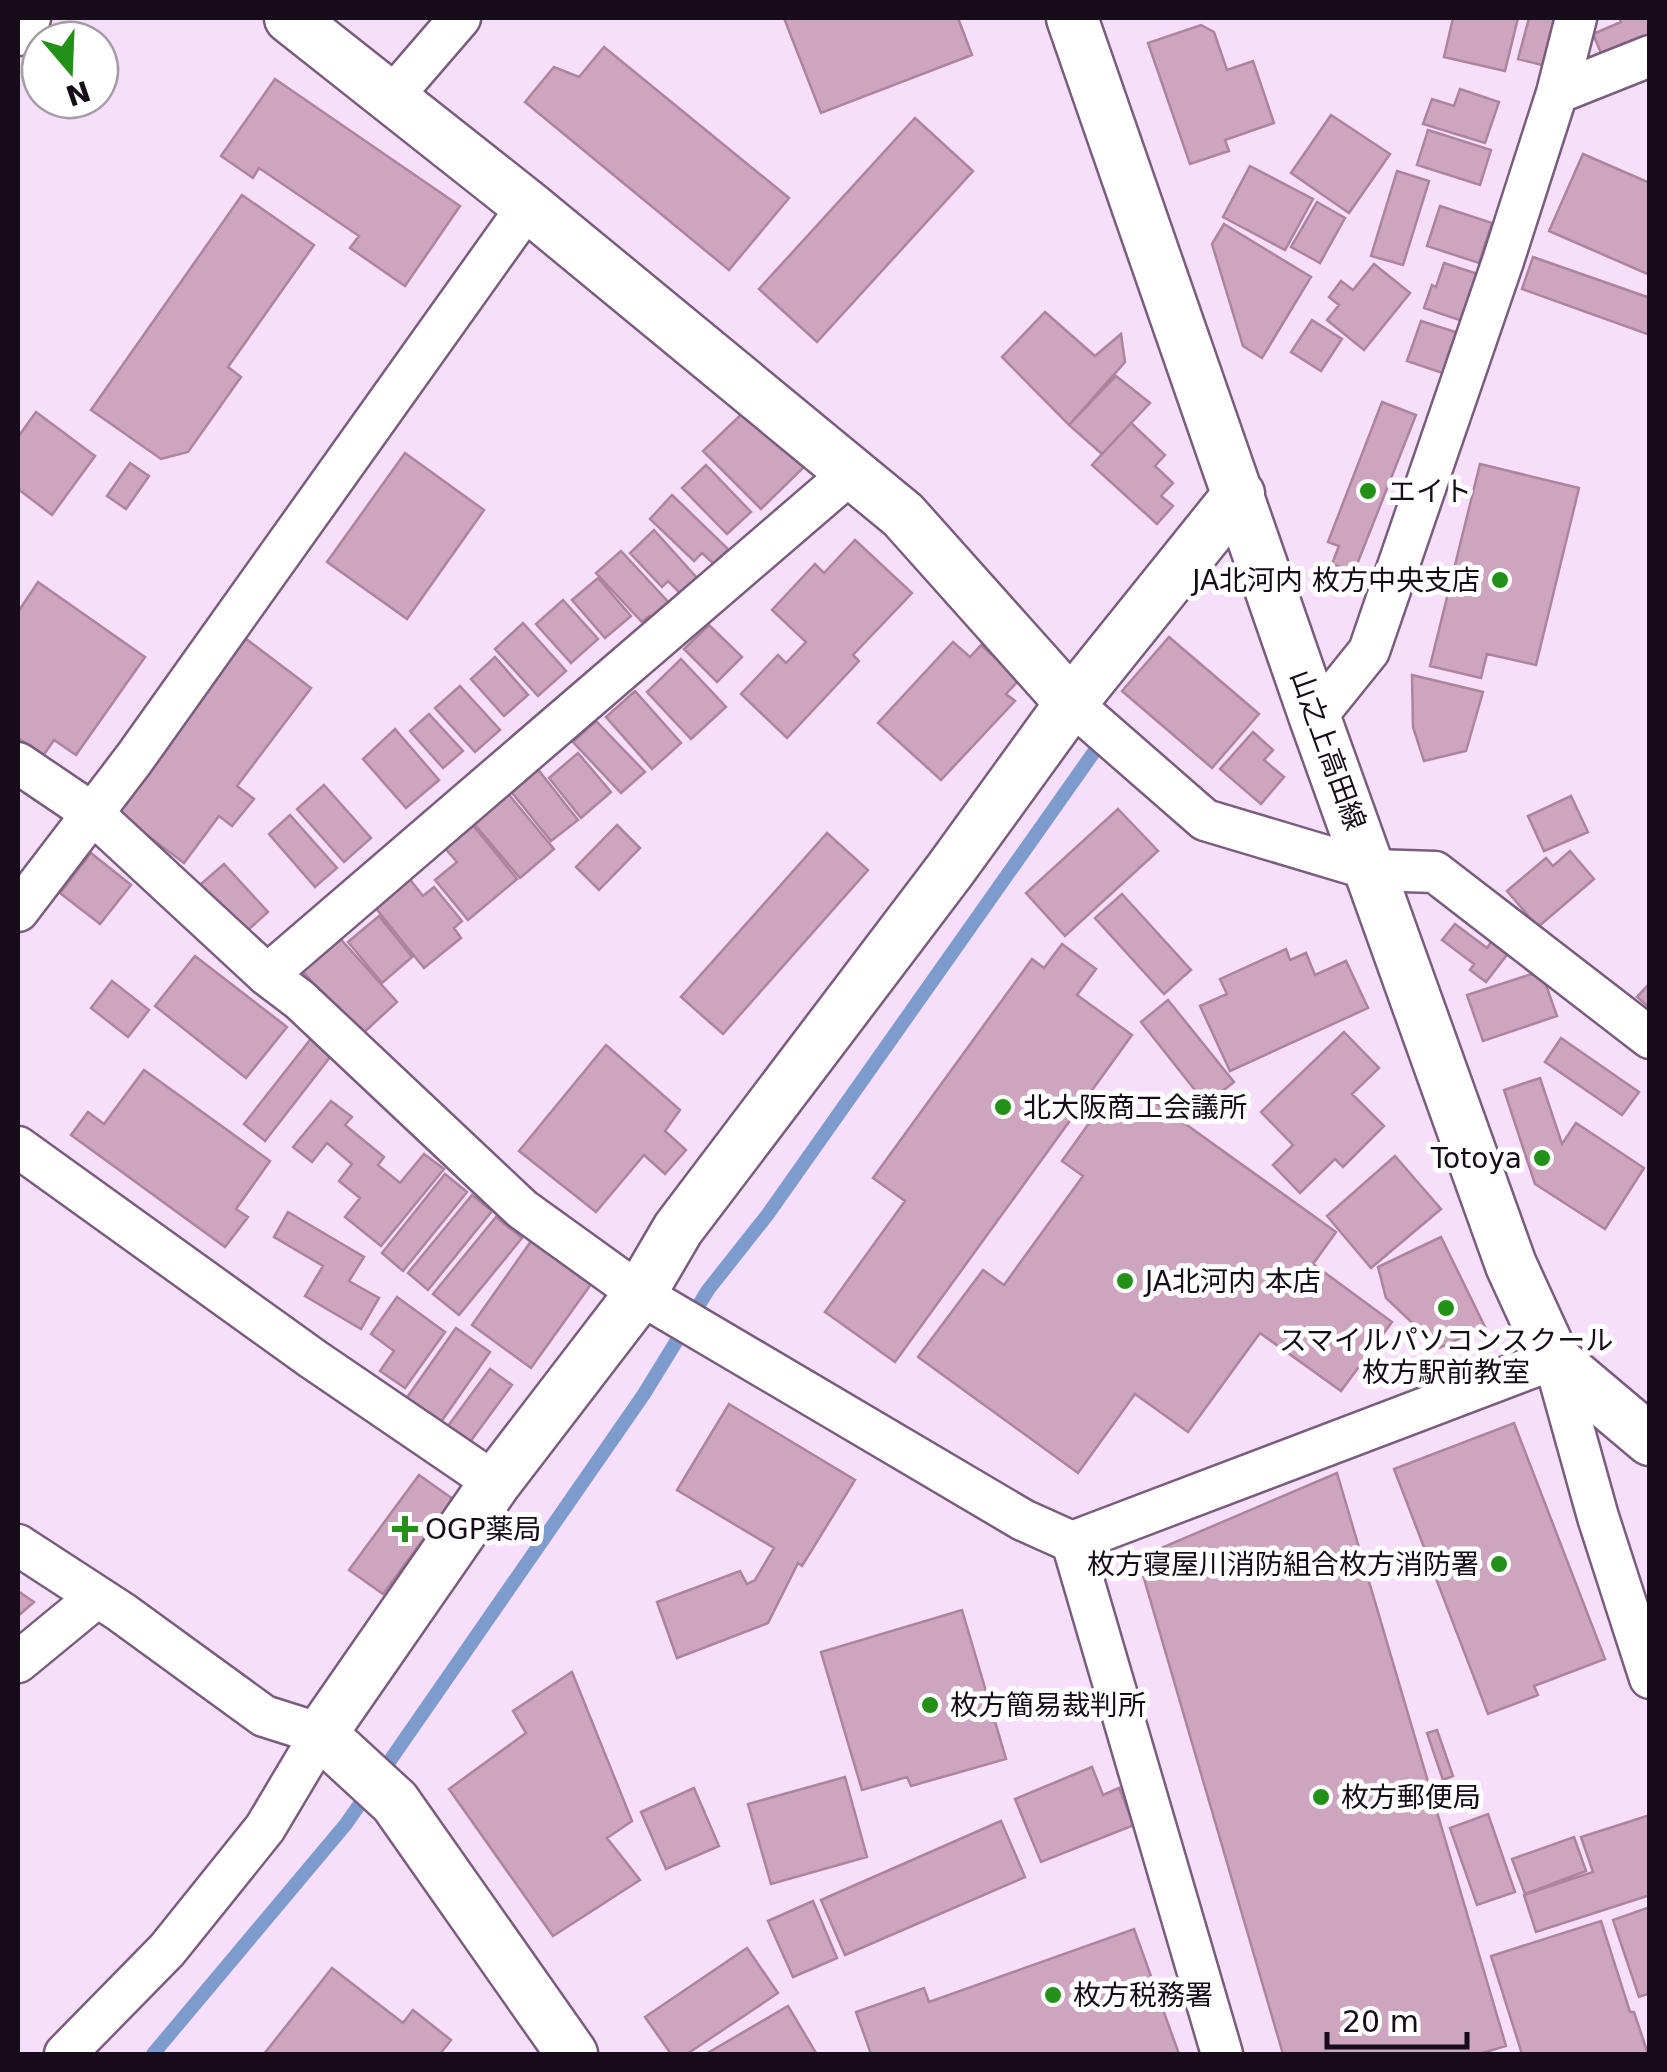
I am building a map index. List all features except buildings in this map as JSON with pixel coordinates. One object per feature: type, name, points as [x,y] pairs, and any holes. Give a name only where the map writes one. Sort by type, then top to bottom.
[{"type":"street","points":[[18,36],[30,18]]},
{"type":"street","points":[[290,18],[528,206],[903,515],[1072,702],[1205,820],[1372,870],[1434,872],[1650,1038]]},
{"type":"street","points":[[391,98],[460,18]]},
{"type":"street","name":"山之上高田線","points":[[1072,18],[1510,1265],[1554,1359],[1650,1440]]},
{"type":"street","points":[[1315,718],[1368,651],[1557,93],[1576,18]]},
{"type":"street","points":[[1557,93],[1650,56]]},
{"type":"street","points":[[18,911],[145,744],[528,206]]},
{"type":"street","points":[[268,975],[852,472]]},
{"type":"street","points":[[65,2054],[167,1950],[265,1828],[336,1748],[496,1483],[650,1300],[678,1229],[1072,702],[1239,494]]},
{"type":"street","points":[[18,764],[92,814],[300,1000],[522,1208],[650,1300],[1023,1520],[1072,1542],[1554,1359],[1598,1516],[1650,1678]]},
{"type":"street","points":[[18,1147],[313,1359],[496,1483]]},
{"type":"street","points":[[1072,1542],[1222,2054]]},
{"type":"street","points":[[18,1545],[264,1716],[336,1748],[395,1802],[572,2054]]},
{"type":"street","points":[[18,1662],[97,1597]]},
{"type":"waterway","points":[[153,2054],[346,1824],[644,1394],[708,1290],[768,1214],[1094,752]]},
{"type":"place","name":"エイト","points":[[1368,491]]},
{"type":"place","name":"JA北河内 枚方中央支店","points":[[1500,580]]},
{"type":"place","name":"北大阪商工会議所","points":[[1003,1107]]},
{"type":"place","name":"Totoya","points":[[1542,1158]]},
{"type":"place","name":"JA北河内 本店","points":[[1125,1281]]},
{"type":"place","name":"スマイルパソコンスクール 枚方駅前教室","points":[[1446,1308]]},
{"type":"place","name":"OGP薬局","points":[[405,1529]]},
{"type":"place","name":"枚方寝屋川消防組合枚方消防署","points":[[1499,1564]]},
{"type":"place","name":"枚方簡易裁判所","points":[[930,1705]]},
{"type":"place","name":"枚方郵便局","points":[[1321,1797]]},
{"type":"place","name":"枚方税務署","points":[[1053,1995]]}]
